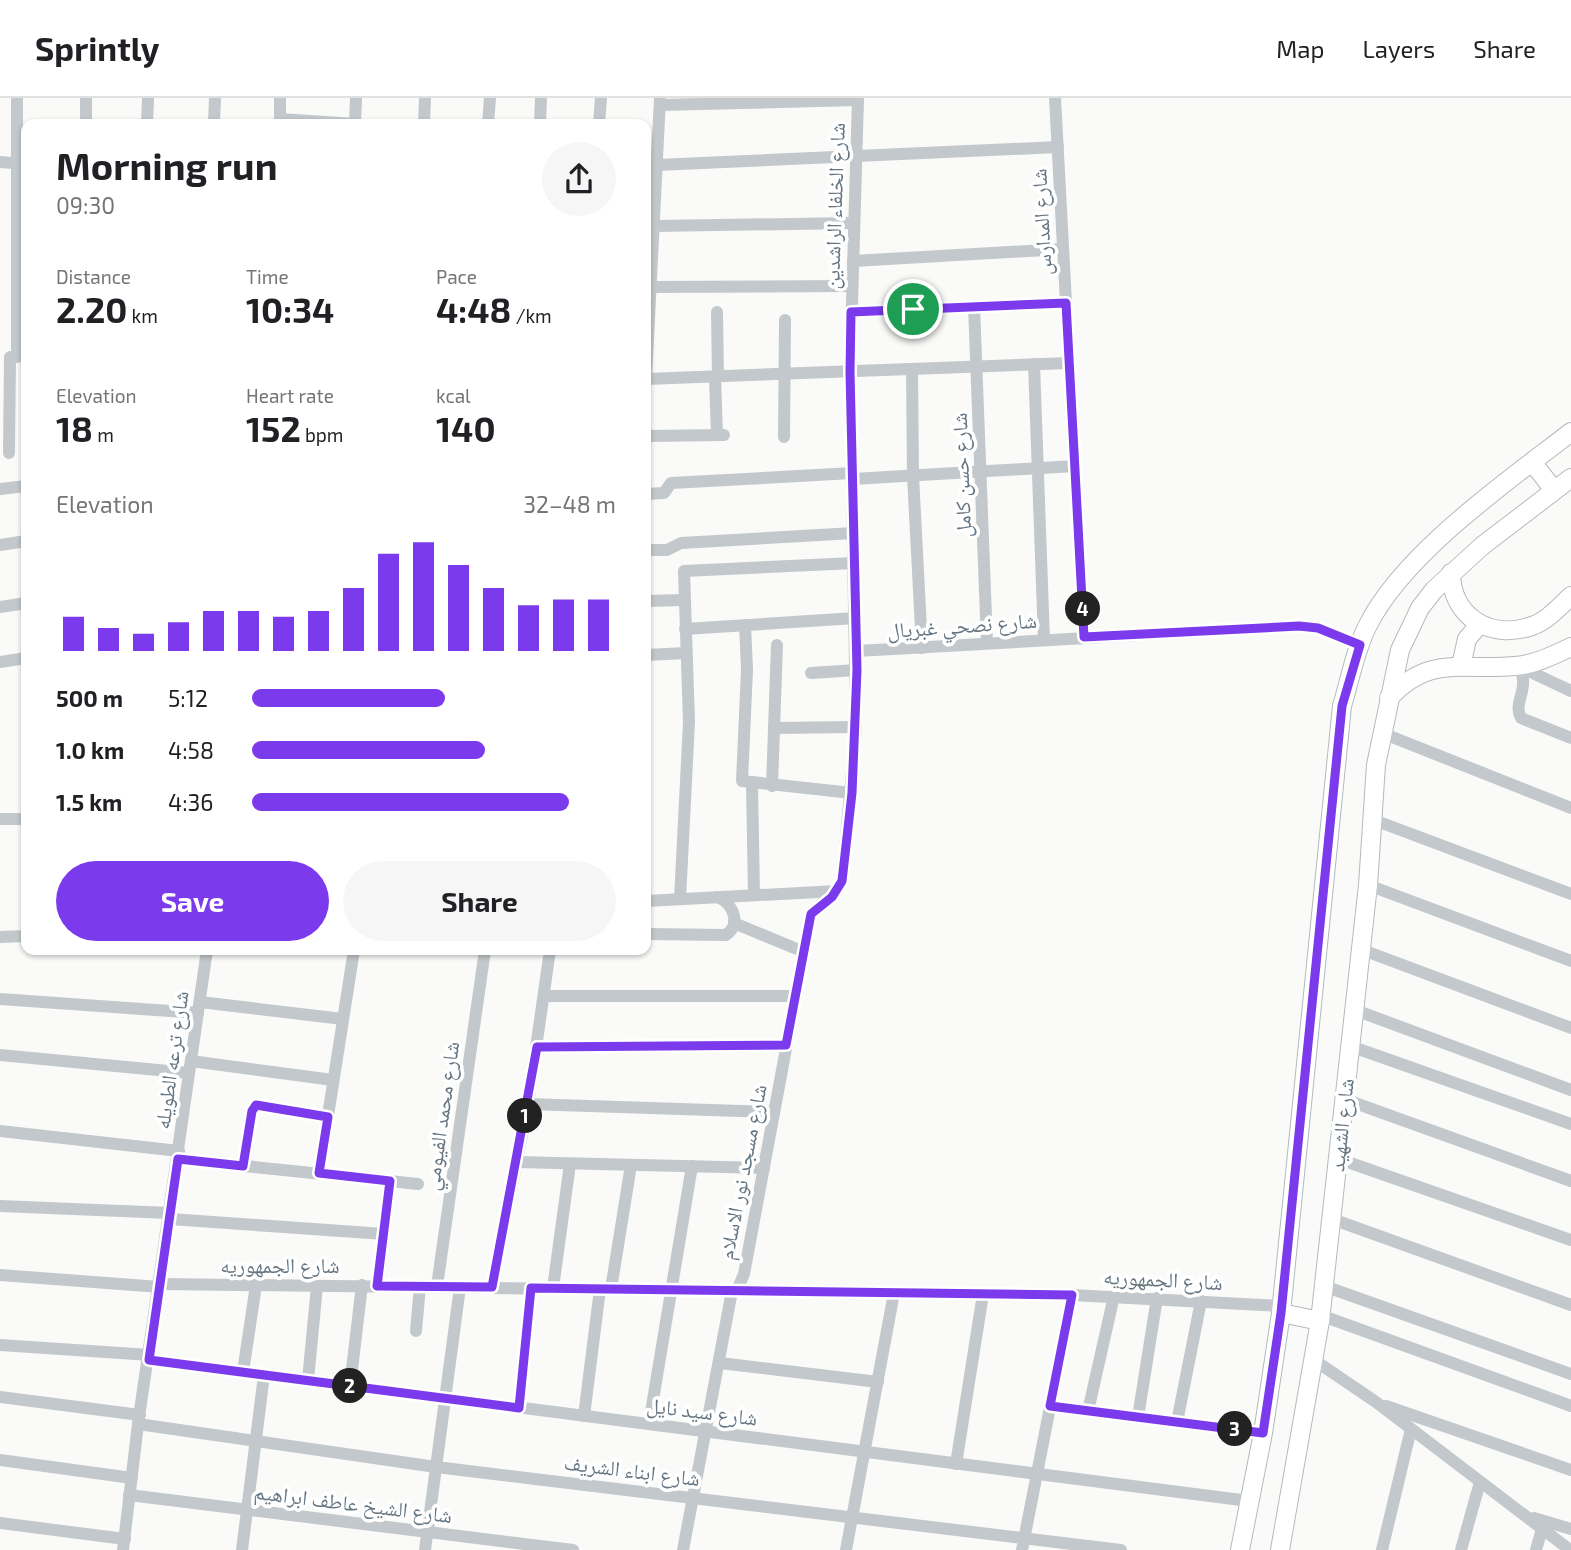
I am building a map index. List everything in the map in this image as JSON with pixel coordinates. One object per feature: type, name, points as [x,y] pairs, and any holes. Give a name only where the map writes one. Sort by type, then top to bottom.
[{"type":"street","points":[[17,98],[21,151]]},
{"type":"street","points":[[86,98],[86,119]]},
{"type":"street","points":[[147,119],[148,98]]},
{"type":"street","points":[[215,98],[215,119]]},
{"type":"street","points":[[280,98],[280,119]]},
{"type":"street","points":[[355,119],[356,98]]},
{"type":"street","points":[[424,119],[425,98]]},
{"type":"street","points":[[488,119],[489,98]]},
{"type":"street","points":[[540,119],[541,98]]},
{"type":"street","points":[[599,119],[601,98]]},
{"type":"street","name":"شارع المدارس","points":[[1055,98],[1084,637]]},
{"type":"street","points":[[852,286],[651,287],[660,102],[858,99]]},
{"type":"street","name":"شارع الخلفاء الراشدين","points":[[857,652],[850,372],[858,99]]},
{"type":"street","points":[[657,165],[1058,147]]},
{"type":"street","points":[[0,162],[21,164]]},
{"type":"street","points":[[9,453],[21,185]]},
{"type":"street","points":[[654,226],[854,223]]},
{"type":"street","points":[[853,261],[1063,249]]},
{"type":"street","points":[[851,312],[1066,303]]},
{"type":"street","name":"شارع حسن كامل","points":[[974,306],[987,643]]},
{"type":"street","points":[[651,436],[721,435],[716,377],[717,312]]},
{"type":"street","points":[[784,438],[785,320]]},
{"type":"street","points":[[651,379],[1069,363]]},
{"type":"street","points":[[1034,364],[1044,640]]},
{"type":"street","points":[[912,369],[922,648]]},
{"type":"street","name":"شارع الشهيد","points":[[1240,1550],[1263,1433],[1281,1309],[1342,706],[1360,645],[1368,624],[1394,586],[1424,552],[1571,432]]},
{"type":"street","points":[[1532,462],[1554,490]]},
{"type":"street","points":[[651,494],[664,493],[671,483],[914,476],[1075,466]]},
{"type":"street","name":"شارع الشهيد","points":[[1280,1550],[1320,1318],[1368,885],[1376,765],[1388,698],[1409,629],[1420,608],[1451,573],[1571,478]]},
{"type":"street","points":[[0,489],[21,487]]},
{"type":"street","points":[[651,550],[667,551],[681,543],[854,533]]},
{"type":"street","points":[[0,545],[21,542]]},
{"type":"street","points":[[680,899],[689,722],[683,574],[688,569],[855,563]]},
{"type":"street","points":[[1451,573],[1459,605],[1479,625],[1496,631],[1534,626],[1571,596]]},
{"type":"street","points":[[651,601],[684,600]]},
{"type":"street","points":[[0,607],[21,604]]},
{"type":"street","points":[[685,629],[856,618]]},
{"type":"street","points":[[746,625],[747,670],[742,779],[748,783],[852,793]]},
{"type":"street","points":[[1461,666],[1467,639],[1479,625]]},
{"type":"street","name":"شارع نصحي غبريال","points":[[857,652],[1299,626],[1318,628],[1360,645]]},
{"type":"street","points":[[772,786],[777,645]]},
{"type":"street","points":[[1388,698],[1418,673],[1436,667],[1518,666],[1571,647]]},
{"type":"street","points":[[651,901],[837,891],[842,881],[852,793],[857,652]]},
{"type":"street","points":[[651,655],[686,653]]},
{"type":"street","points":[[0,663],[21,659]]},
{"type":"street","points":[[1518,666],[1571,691]]},
{"type":"street","points":[[1518,666],[1525,680],[1518,711],[1521,718],[1571,738]]},
{"type":"street","points":[[811,673],[857,670]]},
{"type":"street","points":[[774,728],[856,727]]},
{"type":"street","points":[[1382,733],[1571,808]]},
{"type":"street","points":[[748,783],[754,895]]},
{"type":"street","points":[[0,819],[21,820]]},
{"type":"street","points":[[1374,820],[1571,894]]},
{"type":"street","points":[[1368,885],[1571,961]]},
{"type":"street","name":"شارع مسجد نور الاسلام","points":[[683,1550],[732,1291],[738,1288],[744,1275],[811,914],[837,891]]},
{"type":"street","points":[[651,934],[726,935],[734,923],[733,910],[717,897]]},
{"type":"street","points":[[734,923],[804,952]]},
{"type":"street","points":[[0,937],[21,936]]},
{"type":"street","points":[[1360,949],[1571,1028]]},
{"type":"street","name":"شارع ترعه الطويله","points":[[124,1544],[139,1420],[206,955]]},
{"type":"street","points":[[319,1173],[353,955]]},
{"type":"street","name":"شارع محمد الفيومي","points":[[437,1286],[484,955]]},
{"type":"street","points":[[492,1287],[528,1104],[549,955]]},
{"type":"street","points":[[545,996],[796,996]]},
{"type":"street","points":[[0,999],[199,1007],[343,1019]]},
{"type":"street","points":[[1355,1010],[1571,1090]]},
{"type":"street","points":[[537,1047],[786,1045]]},
{"type":"street","points":[[1350,1046],[1571,1124]]},
{"type":"street","points":[[0,1055],[190,1067],[333,1080]]},
{"type":"street","points":[[1344,1100],[1571,1181]]},
{"type":"street","points":[[528,1104],[774,1112]]},
{"type":"street","points":[[243,1166],[254,1106],[328,1117]]},
{"type":"street","points":[[0,1131],[243,1166],[418,1184]]},
{"type":"street","points":[[1339,1159],[1571,1240]]},
{"type":"street","points":[[516,1162],[764,1168]]},
{"type":"street","points":[[553,1288],[570,1164]]},
{"type":"street","points":[[584,1416],[631,1165]]},
{"type":"street","points":[[649,1424],[669,1289],[692,1166]]},
{"type":"street","points":[[377,1286],[390,1181]]},
{"type":"street","points":[[0,1206],[170,1216],[384,1234]]},
{"type":"street","points":[[1332,1219],[1571,1306]]},
{"type":"street","name":"شارع الجمهوريه","points":[[0,1275],[160,1286],[362,1285],[1114,1296],[1281,1309]]},
{"type":"street","points":[[350,1386],[362,1285]]},
{"type":"street","points":[[243,1372],[256,1286]]},
{"type":"street","points":[[308,1380],[317,1286]]},
{"type":"street","points":[[416,1331],[420,1286]]},
{"type":"street","points":[[1324,1286],[1571,1374]]},
{"type":"street","points":[[425,1550],[460,1287]]},
{"type":"street","points":[[519,1408],[531,1288]]},
{"type":"street","points":[[846,1550],[894,1293]]},
{"type":"street","points":[[956,1464],[983,1294]]},
{"type":"street","points":[[1023,1544],[1072,1295]]},
{"type":"street","points":[[1088,1411],[1114,1296]]},
{"type":"street","points":[[1138,1417],[1157,1298]]},
{"type":"street","points":[[1177,1422],[1201,1301]]},
{"type":"street","points":[[1281,1309],[1320,1318],[1571,1406]]},
{"type":"street","name":"شارع سيد نايل","points":[[0,1345],[149,1358],[447,1399],[1249,1501]]},
{"type":"street","points":[[1314,1360],[1376,1402],[1570,1550]]},
{"type":"street","points":[[720,1363],[878,1382]]},
{"type":"street","points":[[242,1550],[264,1375]]},
{"type":"street","name":"شارع ابناء الشريف","points":[[0,1397],[436,1467],[852,1516],[1023,1544],[1121,1550]]},
{"type":"street","points":[[1376,1402],[1571,1469]]},
{"type":"street","points":[[1050,1406],[1263,1433]]},
{"type":"street","points":[[1382,1550],[1411,1429]]},
{"type":"street","points":[[0,1460],[132,1478]]},
{"type":"street","points":[[1461,1550],[1480,1482]]},
{"type":"street","name":"شارع الشيخ عاطف ابراهيم","points":[[129,1495],[573,1550]]},
{"type":"street","points":[[1524,1515],[1571,1529]]},
{"type":"street","points":[[0,1523],[124,1544]]},
{"type":"street","points":[[1536,1550],[1542,1529]]},
{"type":"route","points":[[1066,303],[1084,637],[1299,626],[1318,628],[1360,645],[1342,706],[1281,1313],[1263,1433],[1050,1406],[1072,1295],[531,1288],[519,1408],[149,1360],[178,1159],[243,1166],[252,1108],[256,1105],[328,1117],[319,1173],[390,1181],[377,1286],[492,1287],[537,1047],[786,1045],[811,914],[832,897],[842,881],[852,793],[857,670],[851,312],[913,309],[1066,303]]}]
